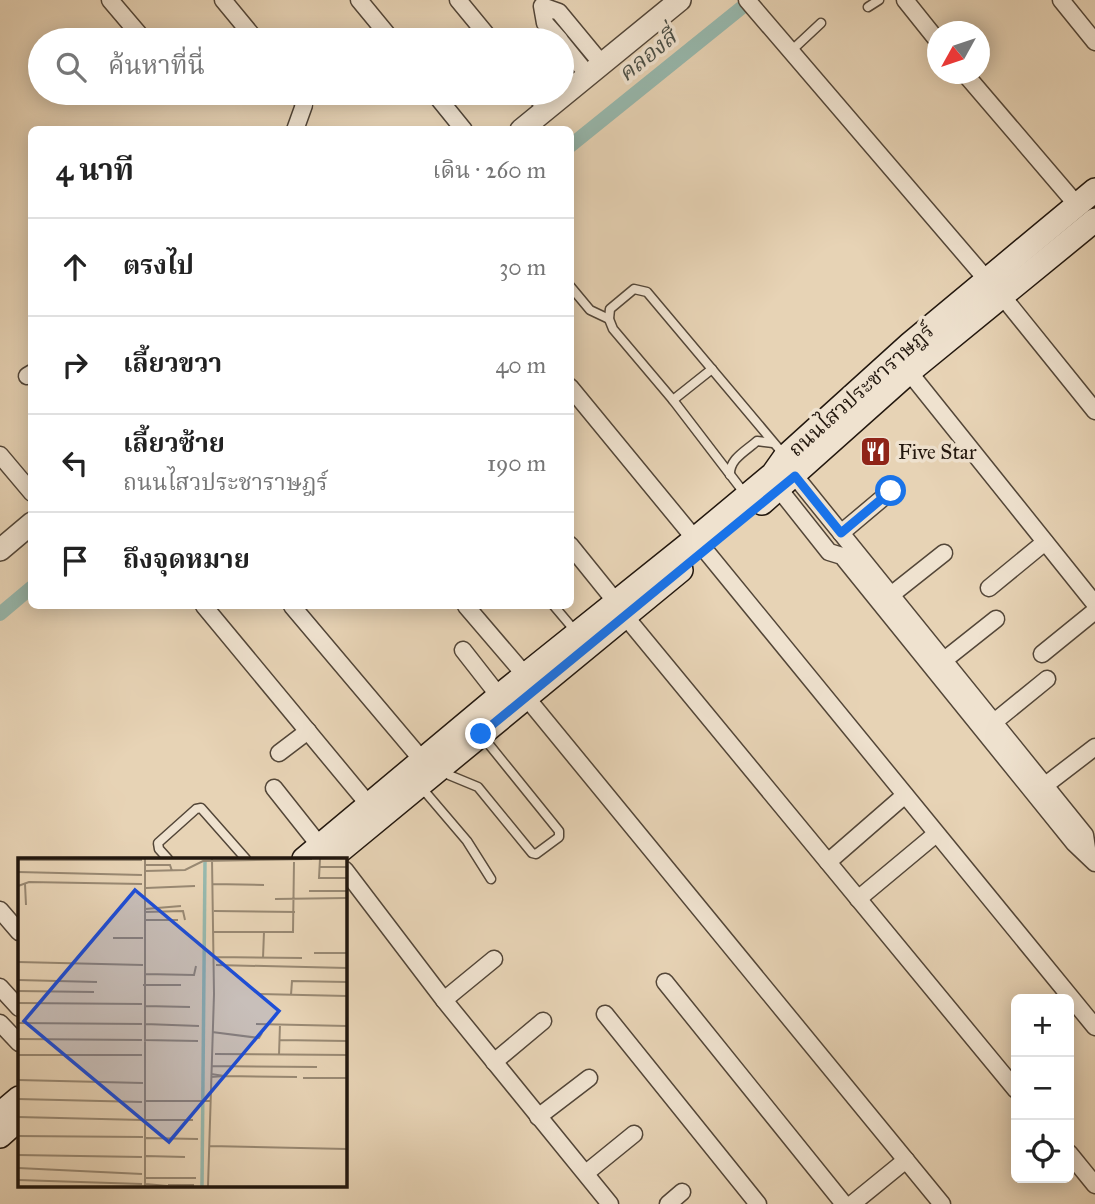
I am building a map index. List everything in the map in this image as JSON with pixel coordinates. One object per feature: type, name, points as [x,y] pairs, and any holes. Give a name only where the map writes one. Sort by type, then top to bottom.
[{"type":"main road","name":"ถนนไสวประชาราษฎร์","points":[[329,858],[369,805],[430,771],[499,696],[526,686],[700,545],[911,343],[1086,197]]},
{"type":"main road","name":"ถนนไสวประชาราษฎร์","points":[[700,545],[747,496],[773,474],[909,372],[1094,223]]},
{"type":"main road","name":"ถนนไสวประชาราษฎร์","points":[[329,858],[430,771],[481,734],[578,634],[620,609]]},
{"type":"main road","points":[[0,1114],[18,1099]]},
{"type":"main road","points":[[0,1136],[18,1120]]},
{"type":"street","points":[[110,0],[134,28]]},
{"type":"street","points":[[223,0],[246,28]]},
{"type":"street","points":[[359,0],[382,28]]},
{"type":"street","points":[[458,0],[481,28]]},
{"type":"street","points":[[574,81],[595,69],[680,0]]},
{"type":"street","points":[[747,0],[987,280]]},
{"type":"street","points":[[905,0],[927,28]]},
{"type":"street","points":[[1061,0],[1095,42]]},
{"type":"street","points":[[540,3],[559,12],[569,28]]},
{"type":"street","points":[[540,3],[545,23],[549,28]]},
{"type":"street","points":[[574,36],[595,69]]},
{"type":"street","points":[[574,52],[595,69]]},
{"type":"street","points":[[975,84],[1086,197]]},
{"type":"street","points":[[296,126],[303,105]]},
{"type":"street","points":[[444,105],[461,126]]},
{"type":"street","points":[[524,126],[537,105]]},
{"type":"street","points":[[1003,297],[1095,411]]},
{"type":"street","points":[[909,372],[1095,604]]},
{"type":"street","points":[[574,392],[1095,1027]]},
{"type":"street","points":[[0,455],[28,488]]},
{"type":"street","points":[[783,466],[841,533],[847,552],[1040,790],[1085,835],[1092,856]]},
{"type":"street","points":[[783,466],[829,552],[847,552],[891,595],[939,665]]},
{"type":"street","points":[[841,533],[891,491]]},
{"type":"street","points":[[2,544],[28,526]]},
{"type":"street","points":[[989,588],[1045,542]]},
{"type":"street","points":[[574,550],[1011,1084]]},
{"type":"street","points":[[891,595],[944,553]]},
{"type":"street","points":[[206,609],[369,805]]},
{"type":"street","points":[[295,609],[430,771]]},
{"type":"street","points":[[468,609],[526,686],[942,1204]]},
{"type":"street","points":[[1042,654],[1095,611]]},
{"type":"street","points":[[939,665],[996,619]]},
{"type":"street","points":[[463,650],[499,696]]},
{"type":"street","points":[[989,727],[1047,679]]},
{"type":"street","points":[[279,753],[308,731]]},
{"type":"street","points":[[1040,790],[1095,747]]},
{"type":"street","points":[[274,788],[329,858]]},
{"type":"street","points":[[828,862],[905,795]]},
{"type":"street","points":[[858,899],[936,834]]},
{"type":"street","points":[[346,879],[610,1204]]},
{"type":"street","points":[[0,909],[18,931]]},
{"type":"street","points":[[444,1000],[494,960]]},
{"type":"street","points":[[665,982],[844,1204]]},
{"type":"street","points":[[0,986],[18,1007]]},
{"type":"street","points":[[605,1014],[758,1204]]},
{"type":"street","points":[[494,1062],[543,1021]]},
{"type":"street","points":[[0,1023],[18,1043]]},
{"type":"street","points":[[538,1117],[589,1078]]},
{"type":"street","points":[[586,1173],[634,1133]]},
{"type":"street","points":[[1074,1159],[1095,1185]]},
{"type":"street","points":[[852,1204],[906,1160]]},
{"type":"street","points":[[668,1204],[682,1192]]},
{"type":"lane","points":[[867,8],[879,0]]},
{"type":"lane","points":[[790,52],[821,23]]},
{"type":"lane","points":[[747,496],[673,400],[612,329],[610,309],[634,289],[651,295],[712,369],[783,466]]},
{"type":"lane","points":[[574,291],[590,310],[609,320]]},
{"type":"lane","points":[[673,400],[712,369]]},
{"type":"lane","points":[[730,475],[734,460],[757,441],[783,466]]},
{"type":"lane","points":[[557,609],[578,634]]},
{"type":"lane","points":[[430,771],[449,775],[478,787],[532,853],[536,854],[559,837],[559,831],[481,734]]},
{"type":"lane","points":[[430,771],[467,841],[491,879]]},
{"type":"lane","points":[[167,858],[158,844],[201,808],[245,858]]},
{"type":"waterway","name":"คลองสี่","points":[[574,143],[751,0]]},
{"type":"waterway","name":"คลองสี่","points":[[0,614],[28,590]]},
{"type":"place","name":"Five Star","points":[[875,452]]},
{"type":"route","points":[[481,734],[795,476],[841,533],[891,491]]}]
